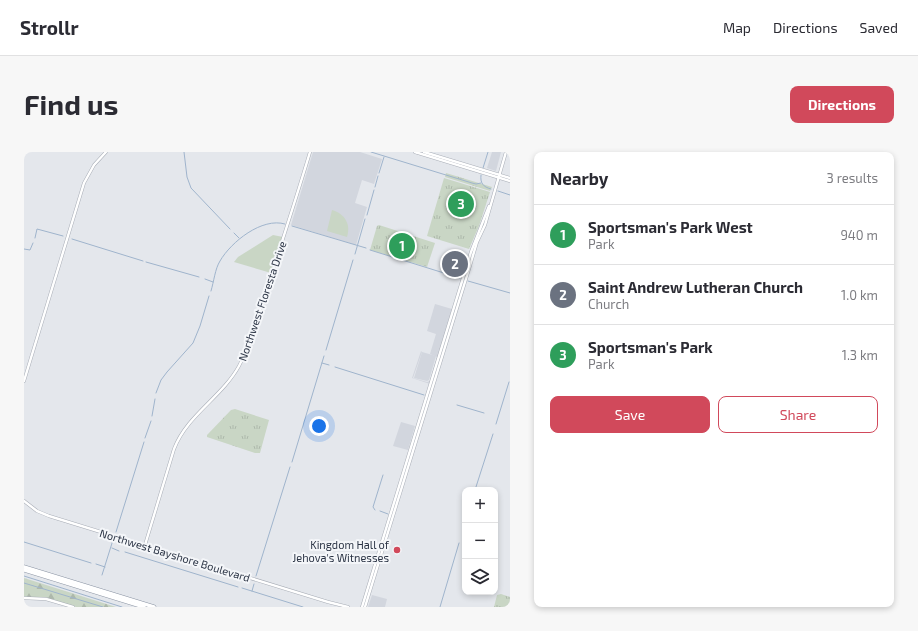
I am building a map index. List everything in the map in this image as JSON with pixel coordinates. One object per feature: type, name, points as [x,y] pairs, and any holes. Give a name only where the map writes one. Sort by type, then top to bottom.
[{"type":"highway","points":[[24,569],[144,607]]},
{"type":"highway","points":[[24,569],[154,607]]},
{"type":"main road","points":[[24,381],[85,180],[94,165],[106,152]]},
{"type":"main road","name":"Northwest Floresta Drive","points":[[145,546],[174,449],[180,435],[190,422],[232,377],[243,358],[284,236],[310,152]]},
{"type":"main road","points":[[415,152],[498,176]]},
{"type":"main road","points":[[424,152],[510,180]]},
{"type":"main road","points":[[425,407],[435,368],[473,252],[485,224],[506,152]]},
{"type":"main road","points":[[365,607],[473,252]]},
{"type":"main road","points":[[433,384],[436,371],[435,368]]},
{"type":"main road","name":"Northwest Bayshore Boulevard","points":[[24,501],[37,511],[49,516],[348,607]]},
{"type":"main road","points":[[362,607],[392,516]]},
{"type":"main road","points":[[24,598],[46,599],[73,607]]},
{"type":"main road","name":"Northwest Bayshore Boulevard","points":[[328,602],[341,607]]},
{"type":"shaded area","points":[[313,152],[360,152],[382,159],[374,184],[362,180],[355,203],[367,207],[356,245],[291,225]]},
{"type":"shaded area","points":[[492,152],[501,152],[496,171],[487,168]]},
{"type":"shaded area","points":[[435,304],[452,309],[430,384],[412,378],[421,351],[422,352],[413,378],[427,382],[430,381],[437,357],[430,354],[436,334],[427,331]]},
{"type":"shaded area","points":[[422,352],[436,356],[429,380],[427,381],[414,378]]},
{"type":"shaded area","points":[[401,422],[415,426],[408,450],[393,446]]},
{"type":"shaded area","points":[[372,595],[387,599],[385,607],[368,607]]},
{"type":"green space","points":[[446,173],[492,187],[490,191],[445,177]]},
{"type":"green space","points":[[444,178],[490,192],[479,226],[469,249],[427,236]]},
{"type":"green space","points":[[332,210],[340,214],[346,220],[348,228],[347,237],[327,231]]},
{"type":"green space","points":[[379,225],[435,243],[427,267],[370,250],[377,226]]},
{"type":"green space","points":[[273,235],[283,237],[271,273],[234,262],[238,257]]},
{"type":"green space","points":[[235,409],[269,420],[260,453],[255,453],[207,437],[207,435],[231,410]]},
{"type":"green space","points":[[24,578],[116,607],[76,607],[46,598],[24,597]]},
{"type":"green space","points":[[501,594],[510,597],[510,607],[494,607],[498,595]]},
{"type":"waterway","points":[[184,152],[187,177],[191,188],[230,229]]},
{"type":"waterway","points":[[371,152],[472,183],[481,183]]},
{"type":"waterway","points":[[483,168],[488,152]]},
{"type":"waterway","points":[[379,173],[384,157]]},
{"type":"waterway","points":[[481,175],[483,184],[491,189]]},
{"type":"waterway","points":[[375,187],[378,176]]},
{"type":"waterway","points":[[367,215],[374,190]]},
{"type":"waterway","points":[[498,191],[510,195]]},
{"type":"waterway","points":[[355,254],[365,219]]},
{"type":"waterway","points":[[211,291],[218,264],[239,239],[267,224],[285,224]]},
{"type":"waterway","points":[[292,226],[366,248]]},
{"type":"waterway","points":[[35,238],[37,229],[63,236]]},
{"type":"waterway","points":[[234,233],[239,238]]},
{"type":"waterway","points":[[72,239],[143,261]]},
{"type":"waterway","points":[[24,249],[30,250],[33,243]]},
{"type":"waterway","points":[[370,250],[460,278]]},
{"type":"waterway","points":[[326,350],[353,260]]},
{"type":"waterway","points":[[146,262],[199,277]]},
{"type":"waterway","points":[[205,279],[213,282]]},
{"type":"waterway","points":[[468,281],[510,293]]},
{"type":"waterway","points":[[156,393],[161,380],[193,343],[209,296]]},
{"type":"waterway","points":[[292,462],[324,356]]},
{"type":"waterway","points":[[322,363],[329,365]]},
{"type":"waterway","points":[[335,367],[424,395]]},
{"type":"waterway","points":[[496,424],[509,382]]},
{"type":"waterway","points":[[152,416],[155,399]]},
{"type":"waterway","points":[[457,405],[484,413]]},
{"type":"waterway","points":[[145,438],[151,421]]},
{"type":"waterway","points":[[476,487],[493,434]]},
{"type":"waterway","points":[[116,532],[144,442]]},
{"type":"waterway","points":[[256,576],[290,467]]},
{"type":"waterway","points":[[375,510],[373,507],[383,475]]},
{"type":"waterway","points":[[380,511],[388,514]]},
{"type":"waterway","points":[[102,575],[113,540]]},
{"type":"waterway","points":[[24,542],[91,563]]},
{"type":"waterway","points":[[440,607],[459,543]]},
{"type":"waterway","points":[[112,548],[119,551]]},
{"type":"waterway","points":[[125,552],[238,587]]},
{"type":"waterway","points":[[96,564],[105,567]]},
{"type":"waterway","points":[[24,576],[122,607]]},
{"type":"waterway","points":[[24,583],[103,607]]},
{"type":"waterway","points":[[252,591],[254,584]]},
{"type":"waterway","points":[[242,588],[303,607]]},
{"type":"place","name":"Sportsman's Park","points":[[461,204]]},
{"type":"place","name":"Sportsman's Park West","points":[[402,246]]},
{"type":"place","name":"Saint Andrew Lutheran Church","points":[[455,264]]},
{"type":"place","name":"Kingdom Hall of Jehova's Witnesses","points":[[397,550]]}]
